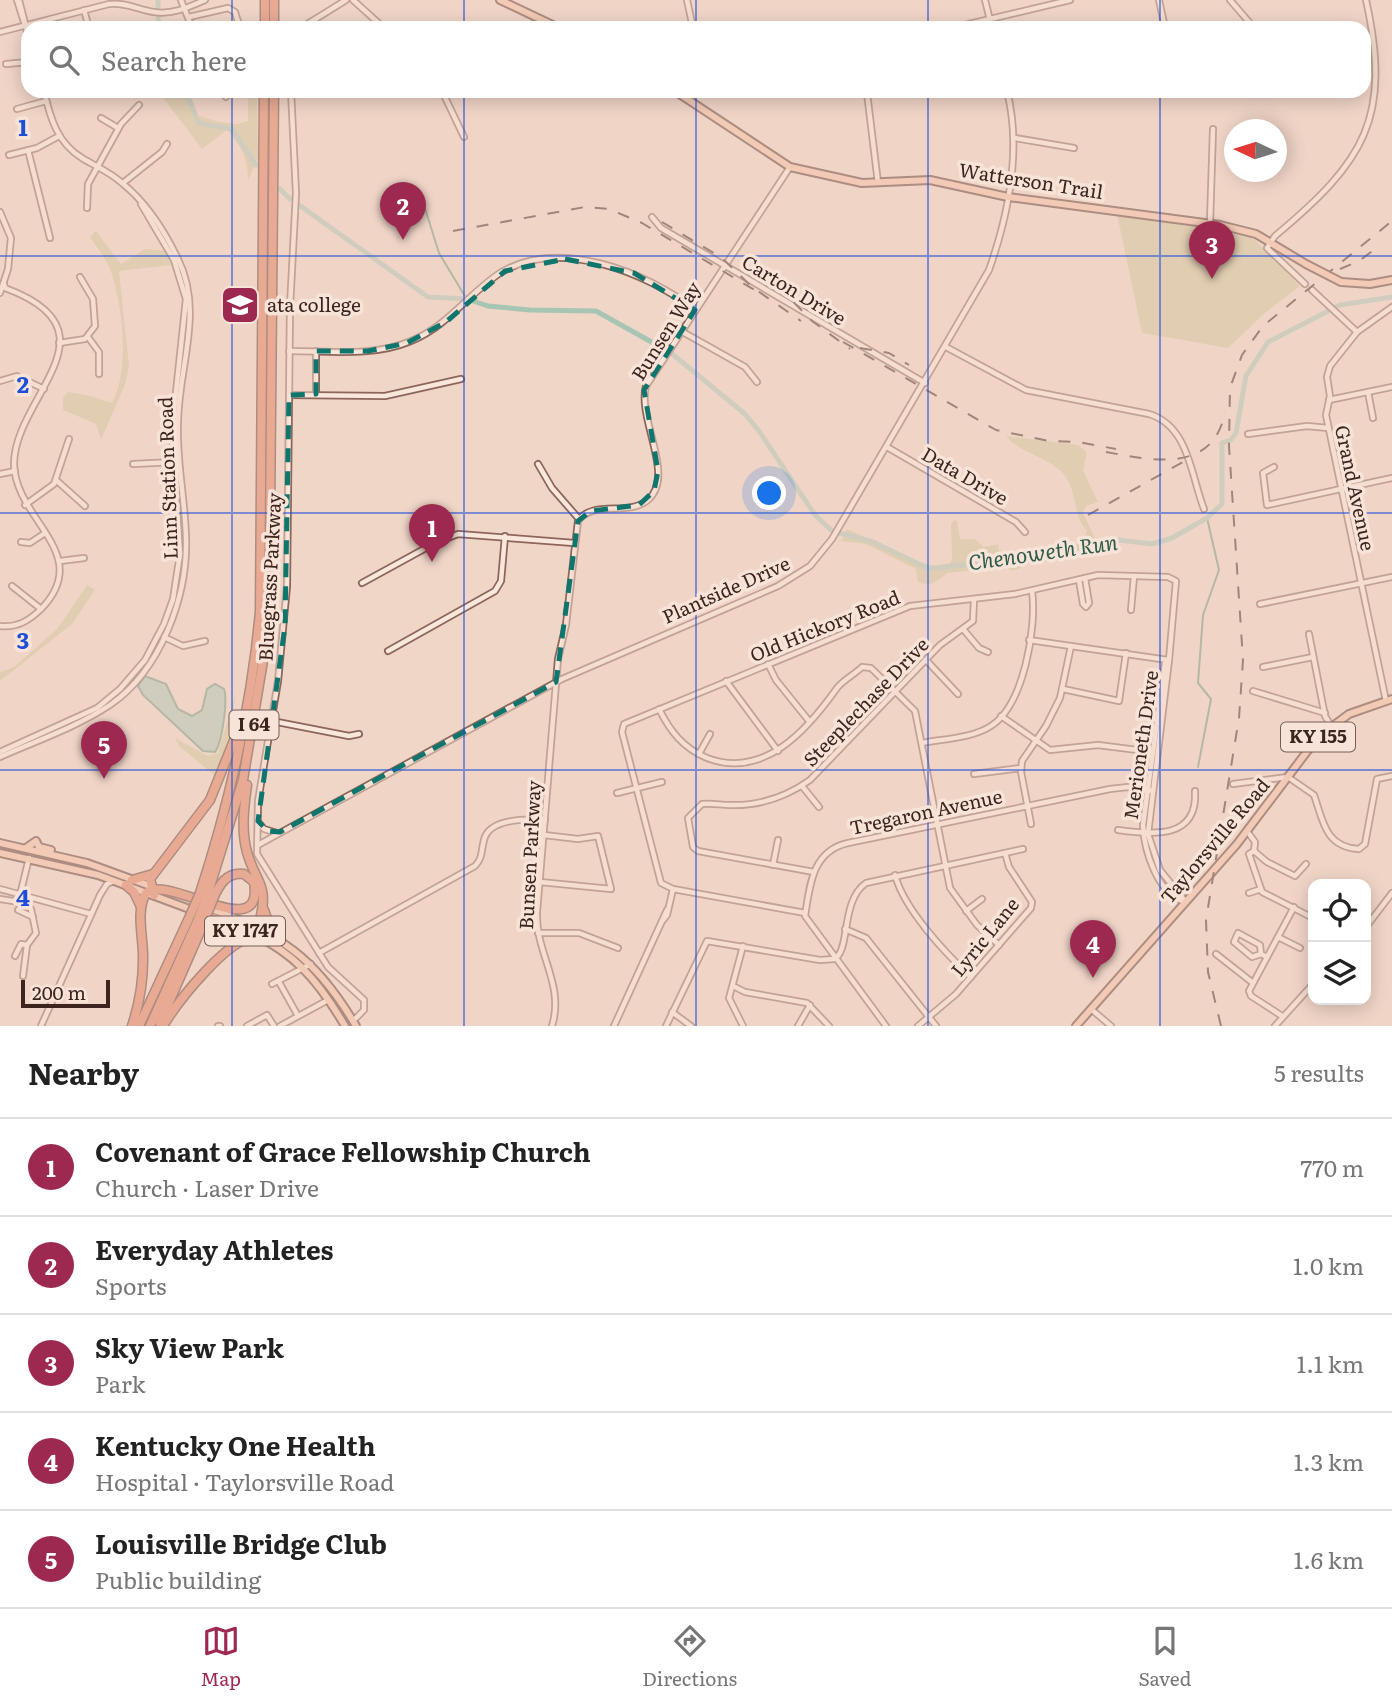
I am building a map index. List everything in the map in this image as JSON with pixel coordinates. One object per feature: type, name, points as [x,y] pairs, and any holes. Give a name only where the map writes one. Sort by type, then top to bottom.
[{"type":"highway","points":[[265,0],[265,21]]},
{"type":"highway","points":[[274,0],[274,21]]},
{"type":"highway","name":"I 64","points":[[207,896],[246,713],[260,612],[264,98]]},
{"type":"highway","name":"I 64","points":[[150,1026],[197,922],[234,819],[250,747],[266,647],[271,573],[274,98]]},
{"type":"highway","points":[[132,1026],[140,997],[143,960],[141,907],[129,882],[153,874],[185,836],[210,800],[246,713]]},
{"type":"highway","points":[[250,747],[244,837],[248,856],[262,884],[267,921],[279,938]]},
{"type":"highway","points":[[141,907],[151,890],[153,874]]},
{"type":"highway","points":[[151,890],[185,894],[225,909],[239,911],[252,902],[254,882],[244,874],[229,876],[207,896],[197,922],[161,1026]]},
{"type":"highway","points":[[257,932],[263,904]]},
{"type":"highway","points":[[210,917],[257,932]]},
{"type":"highway","name":"I 64","points":[[139,1026],[197,922]]},
{"type":"highway","points":[[161,1026],[201,977],[243,939],[257,932]]},
{"type":"main road","points":[[500,0],[544,21]]},
{"type":"main road","name":"Watterson Trail","points":[[687,98],[790,167],[878,184],[930,180],[1007,197],[1210,223],[1251,232],[1341,282],[1370,284],[1392,280]]},
{"type":"main road","name":"Taylorsville Road","points":[[1076,1026],[1247,831],[1310,746],[1331,726],[1359,709],[1389,700]]},
{"type":"main road","name":"KY 1747","points":[[0,842],[25,848],[36,841],[39,847],[55,851],[61,856],[87,863],[129,882],[279,938],[308,966],[354,1024]]},
{"type":"main road","name":"KY 1747","points":[[0,853],[29,857],[115,881],[129,882]]},
{"type":"main road","points":[[29,857],[36,855],[72,859]]},
{"type":"main road","points":[[76,869],[87,863]]},
{"type":"main road","name":"KY 1747","points":[[151,890],[210,917]]},
{"type":"main road","name":"KY 1747","points":[[257,932],[308,966],[345,1026]]},
{"type":"main road","points":[[345,1026],[354,1024]]},
{"type":"street","points":[[18,0],[24,21]]},
{"type":"street","points":[[44,21],[116,3],[156,12],[205,0]]},
{"type":"street","points":[[312,21],[346,0]]},
{"type":"street","points":[[353,0],[376,21]]},
{"type":"street","points":[[687,0],[692,21]]},
{"type":"street","points":[[985,0],[989,19]]},
{"type":"street","points":[[981,21],[1070,0]]},
{"type":"street","points":[[1159,0],[1164,21]]},
{"type":"street","points":[[1230,0],[1248,21]]},
{"type":"street","points":[[1366,0],[1369,21]]},
{"type":"street","points":[[184,3],[190,21]]},
{"type":"street","points":[[189,17],[228,8],[236,12],[238,21]]},
{"type":"street","points":[[84,10],[87,21]]},
{"type":"street","points":[[0,32],[21,27]]},
{"type":"street","points":[[1305,284],[1267,248],[1270,242],[1338,178],[1352,159],[1366,130],[1376,94],[1377,69],[1371,31]]},
{"type":"street","points":[[6,64],[21,63]]},
{"type":"street","name":"Linn Station Road","points":[[0,754],[97,708],[120,689],[145,660],[169,613],[180,567],[176,462],[179,392],[191,321],[191,299],[178,258],[141,204],[122,183],[75,154],[59,136],[45,98]]},
{"type":"street","name":"Bluegrass Parkway","points":[[291,98],[296,193],[289,351],[286,606],[258,821],[258,845],[259,859],[319,953],[336,976],[366,1003],[363,1013],[354,1024]]},
{"type":"street","points":[[445,98],[464,137]]},
{"type":"street","points":[[868,98],[878,184]]},
{"type":"street","name":"Plantside Drive","points":[[258,845],[556,682],[790,580],[817,559],[832,540],[989,270],[1002,231],[1015,138],[1008,98]]},
{"type":"street","points":[[17,109],[46,101]]},
{"type":"street","points":[[87,208],[86,188],[118,128],[139,105]]},
{"type":"street","points":[[101,118],[118,128]]},
{"type":"street","points":[[1210,223],[1213,128]]},
{"type":"street","points":[[9,155],[59,136]]},
{"type":"street","points":[[1015,138],[1074,148]]},
{"type":"street","points":[[122,183],[162,152],[167,144]]},
{"type":"street","points":[[28,150],[50,238]]},
{"type":"street","name":"Bunsen Way","points":[[579,519],[591,511],[639,505],[654,491],[658,471],[643,395],[647,382],[790,167]]},
{"type":"street","points":[[0,212],[11,239],[4,284],[0,293]]},
{"type":"street","name":"Carton Drive","points":[[652,217],[661,228],[925,383]]},
{"type":"street","points":[[289,351],[368,351],[407,343],[446,322],[500,273],[534,262],[576,260],[615,267],[648,280],[695,310]]},
{"type":"street","points":[[80,277],[91,292],[96,317],[88,337]]},
{"type":"street","points":[[0,626],[22,623],[41,609],[56,587],[60,561],[55,546],[25,505],[15,471],[19,439],[58,360],[59,343],[53,321],[43,308],[29,297],[5,288],[4,284]]},
{"type":"street","points":[[1312,289],[1333,313],[1357,332]]},
{"type":"street","name":"Grand Avenue","points":[[1389,700],[1360,584],[1326,415],[1329,400],[1328,370],[1357,332],[1392,307]]},
{"type":"street","points":[[681,331],[745,367],[757,382]]},
{"type":"street","points":[[59,343],[88,337]]},
{"type":"street","points":[[88,337],[99,352],[99,374]]},
{"type":"street","points":[[946,347],[1016,387],[1149,414],[1164,421],[1181,442],[1204,509]]},
{"type":"street","points":[[316,351],[316,394]]},
{"type":"street","points":[[0,381],[17,376],[44,389]]},
{"type":"street","points":[[289,395],[385,396],[461,379]]},
{"type":"street","points":[[1329,400],[1392,387]]},
{"type":"street","points":[[1368,392],[1373,418]]},
{"type":"street","points":[[1248,434],[1307,426],[1328,428]]},
{"type":"street","points":[[25,505],[48,491],[56,480],[69,439]]},
{"type":"street","name":"Data Drive","points":[[887,447],[1012,520],[1025,532]]},
{"type":"street","points":[[133,464],[176,462]]},
{"type":"street","name":"Linn Station Road","points":[[0,754],[111,704],[143,671],[164,637],[178,600],[186,561],[176,462]]},
{"type":"street","points":[[538,464],[546,481],[579,519],[556,682]]},
{"type":"street","points":[[1274,467],[1264,473],[1267,505],[1392,478]]},
{"type":"street","points":[[0,474],[15,471]]},
{"type":"street","points":[[56,480],[85,506]]},
{"type":"street","points":[[362,583],[449,536],[468,533],[574,543]]},
{"type":"street","points":[[21,542],[30,543],[45,534]]},
{"type":"street","points":[[388,651],[495,591],[500,581],[505,536]]},
{"type":"street","points":[[60,561],[84,558]]},
{"type":"street","points":[[1131,610],[1134,576]]},
{"type":"street","name":"Old Hickory Road","points":[[635,788],[622,728],[625,723],[910,607],[1032,591],[1082,579],[1134,576],[1174,578]]},
{"type":"street","name":"Merioneth Drive","points":[[1174,578],[1176,585],[1169,660],[1166,663],[1146,834],[1149,859],[1161,880],[1179,900],[1185,902]]},
{"type":"street","points":[[1260,604],[1392,578]]},
{"type":"street","points":[[1082,579],[1089,603],[1086,607],[1083,604],[1082,579]]},
{"type":"street","points":[[12,586],[41,609]]},
{"type":"street","points":[[922,743],[985,729],[1001,716],[1021,681],[1034,605],[1032,591]]},
{"type":"street","name":"Steeplechase Drive","points":[[773,864],[698,851],[693,847],[689,830],[690,815],[702,804],[753,804],[776,798],[802,786],[831,760],[926,660],[975,618],[974,598]]},
{"type":"street","points":[[963,629],[979,648],[988,652]]},
{"type":"street","points":[[1309,634],[1325,713],[1331,726]]},
{"type":"street","points":[[164,637],[183,646],[205,641]]},
{"type":"street","points":[[1029,640],[1169,660]]},
{"type":"street","points":[[1031,824],[1021,768],[1023,758],[1050,719],[1063,689],[1070,646]]},
{"type":"street","points":[[1063,689],[1119,701],[1126,653]]},
{"type":"street","points":[[1263,667],[1313,657]]},
{"type":"street","points":[[926,660],[958,694]]},
{"type":"street","points":[[768,664],[776,680],[809,721]]},
{"type":"street","points":[[659,709],[678,739],[699,754],[719,762],[738,763],[778,751],[833,696],[838,686],[867,666],[915,711],[953,894],[999,945]]},
{"type":"street","points":[[726,681],[778,751]]},
{"type":"street","name":"Bunsen Parkway","points":[[552,1026],[556,990],[538,933],[556,682]]},
{"type":"street","points":[[1253,691],[1325,713]]},
{"type":"street","points":[[1001,716],[1034,742],[1053,751],[1098,745],[1155,753]]},
{"type":"street","points":[[272,721],[349,736],[359,734]]},
{"type":"street","points":[[699,754],[710,734]]},
{"type":"street","points":[[974,774],[1021,768]]},
{"type":"street","points":[[1233,784],[1288,777],[1314,795],[1321,824],[1328,835],[1359,849],[1365,844],[1377,779],[1392,776]]},
{"type":"street","points":[[617,793],[662,782]]},
{"type":"street","points":[[802,786],[819,807]]},
{"type":"street","name":"Tregaron Avenue","points":[[805,913],[814,872],[821,859],[838,845],[1119,787],[1150,791]]},
{"type":"street","points":[[635,788],[658,879],[673,889],[805,913],[806,919],[834,959],[886,1026]]},
{"type":"street","points":[[1118,830],[1146,834],[1189,821],[1195,810],[1195,791]]},
{"type":"street","points":[[319,953],[475,866],[482,856],[485,835],[491,828],[522,820],[545,820]]},
{"type":"street","points":[[258,821],[264,829],[278,833]]},
{"type":"street","points":[[1247,831],[1255,842],[1254,851]]},
{"type":"street","points":[[540,882],[611,889],[598,836],[578,839],[544,835]]},
{"type":"street","points":[[778,840],[773,864],[814,872]]},
{"type":"street","points":[[666,1026],[705,942],[834,959],[841,953],[850,902],[858,889],[870,881],[1023,849]]},
{"type":"street","points":[[1254,851],[1267,862],[1295,876],[1306,864]]},
{"type":"street","points":[[1254,851],[1249,854],[1261,889],[1308,915]]},
{"type":"street","name":"Lyric Lane","points":[[918,1026],[971,977],[1032,906],[1009,867],[1005,852]]},
{"type":"street","points":[[20,895],[29,857]]},
{"type":"street","points":[[98,875],[103,882],[101,894]]},
{"type":"street","points":[[895,875],[903,897],[950,956],[971,977]]},
{"type":"street","points":[[41,1026],[101,894],[107,884],[115,881]]},
{"type":"street","points":[[0,889],[91,914]]},
{"type":"street","points":[[614,1026],[663,920],[673,889]]},
{"type":"street","points":[[1249,894],[1261,889]]},
{"type":"street","points":[[1371,920],[1392,893]]},
{"type":"street","points":[[0,899],[27,904],[34,918],[36,933],[27,945],[23,976]]},
{"type":"street","points":[[966,911],[982,899]]},
{"type":"street","points":[[1282,1016],[1250,995],[1252,984],[1294,907]]},
{"type":"street","points":[[18,910],[34,918]]},
{"type":"street","points":[[845,929],[866,938],[936,1026]]},
{"type":"street","points":[[538,933],[579,933],[618,948]]},
{"type":"street","points":[[1261,954],[1260,945],[1238,933],[1234,937],[1234,942],[1252,957],[1261,954],[1267,957]]},
{"type":"street","points":[[1278,936],[1300,948]]},
{"type":"street","points":[[15,956],[21,944],[27,945]]},
{"type":"street","points":[[743,946],[729,1002],[743,1026]]},
{"type":"street","points":[[1216,954],[1252,984]]},
{"type":"street","points":[[272,984],[308,966]]},
{"type":"street","points":[[279,982],[298,1016]]},
{"type":"street","points":[[733,986],[745,992],[810,1005],[829,1026]]},
{"type":"street","points":[[1275,1026],[1308,989]]},
{"type":"street","points":[[280,1026],[329,999]]},
{"type":"street","points":[[798,1026],[810,1005]]},
{"type":"street","points":[[1091,1009],[1111,1026]]},
{"type":"street","points":[[672,1012],[691,1026]]},
{"type":"street","points":[[247,1026],[267,1015],[274,1026]]},
{"type":"highlighted area","points":[[565,259],[634,273],[695,310],[644,390],[658,471],[654,491],[639,505],[591,511],[578,521],[556,682],[280,832],[268,831],[258,821],[285,626],[289,395],[316,394],[316,351],[368,351],[407,343],[446,322],[505,271]]},
{"type":"shaded area","points":[[163,98],[190,98],[199,116],[238,124],[248,121],[248,98],[257,98],[258,158],[248,180],[243,153],[227,130],[202,149]]},
{"type":"shaded area","points":[[1117,214],[1252,237],[1300,286],[1265,313],[1228,348],[1142,333]]},
{"type":"shaded area","points":[[96,231],[121,264],[145,249],[166,251],[171,265],[119,271],[129,365],[126,382],[101,440],[96,424],[63,410],[63,398],[68,392],[112,403],[121,373],[123,337],[118,300],[108,265],[90,237]]},
{"type":"shaded area","points":[[1006,436],[1078,445],[1087,452],[1083,470],[1098,502],[1086,506],[1083,513],[1095,538],[1105,540],[1101,547],[1053,562],[1035,561],[1013,571],[1005,567],[947,573],[937,581],[927,584],[918,582],[916,569],[866,544],[841,541],[847,529],[934,566],[950,563],[952,559],[951,524],[954,520],[957,521],[960,539],[975,539],[984,547],[998,544],[1000,555],[1004,557],[1082,542],[1087,531],[1079,518],[1071,486],[1062,472],[1011,442]]},
{"type":"shaded area","points":[[87,585],[95,590],[72,624],[0,681],[0,672],[14,667],[58,628]]},
{"type":"shaded area","points":[[145,676],[166,684],[178,709],[192,716],[202,710],[207,689],[215,684],[224,689],[224,721],[215,752],[203,751],[143,695],[138,686]]},
{"type":"shaded area","points":[[236,692],[229,740],[214,775],[180,747],[175,738],[208,756],[218,753]]},
{"type":"waterway","name":"Chenoweth Run","points":[[158,0],[158,10]]},
{"type":"waterway","name":"Chenoweth Run","points":[[158,15],[158,21]]},
{"type":"waterway","name":"Chenoweth Run","points":[[187,98],[198,123],[232,129],[256,165]]},
{"type":"waterway","name":"Chenoweth Run","points":[[280,189],[290,199]]},
{"type":"waterway","points":[[423,202],[439,253],[466,298]]},
{"type":"waterway","name":"Chenoweth Run","points":[[299,205],[428,297],[468,299]]},
{"type":"waterway","name":"Chenoweth Run","points":[[671,353],[745,414],[815,515],[832,531],[873,542],[927,568],[935,568],[1040,557],[1119,540],[1152,544],[1172,538],[1207,518],[1222,504],[1222,443],[1231,440],[1236,433],[1246,376],[1268,342],[1340,305],[1392,297]]},
{"type":"waterway","name":"Chenoweth Run","points":[[473,301],[488,306],[530,310],[596,311],[664,349]]},
{"type":"waterway","points":[[1198,767],[1211,699],[1198,683],[1203,615],[1219,570],[1207,518]]},
{"type":"railway","points":[[453,231],[585,207],[609,209],[642,223],[758,292]]},
{"type":"railway","points":[[1221,1026],[1208,972],[1206,920],[1239,718],[1243,660],[1229,446],[1230,388],[1242,355],[1263,326],[1392,221]]},
{"type":"railway","points":[[662,222],[722,258],[752,287],[801,321]]},
{"type":"railway","points":[[1340,269],[1359,261],[1379,246]]},
{"type":"railway","points":[[777,285],[812,321],[850,349]]},
{"type":"railway","points":[[843,342],[996,430],[1049,441],[1078,442],[1116,449]]},
{"type":"railway","points":[[860,348],[889,353],[909,365]]},
{"type":"railway","points":[[1106,452],[1160,459],[1178,459],[1194,454],[1208,446],[1218,432],[1225,412]]},
{"type":"railway","points":[[1088,515],[1183,462]]},
{"type":"place","name":"Everyday Athletes","points":[[403,240]]},
{"type":"place","name":"Sky View Park","points":[[1212,279]]},
{"type":"place","name":"ata college","points":[[240,305]]},
{"type":"place","name":"Covenant of Grace Fellowship Church","points":[[432,562]]},
{"type":"place","name":"Louisville Bridge Club","points":[[104,779]]},
{"type":"place","name":"Kentucky One Health","points":[[1093,978]]}]
